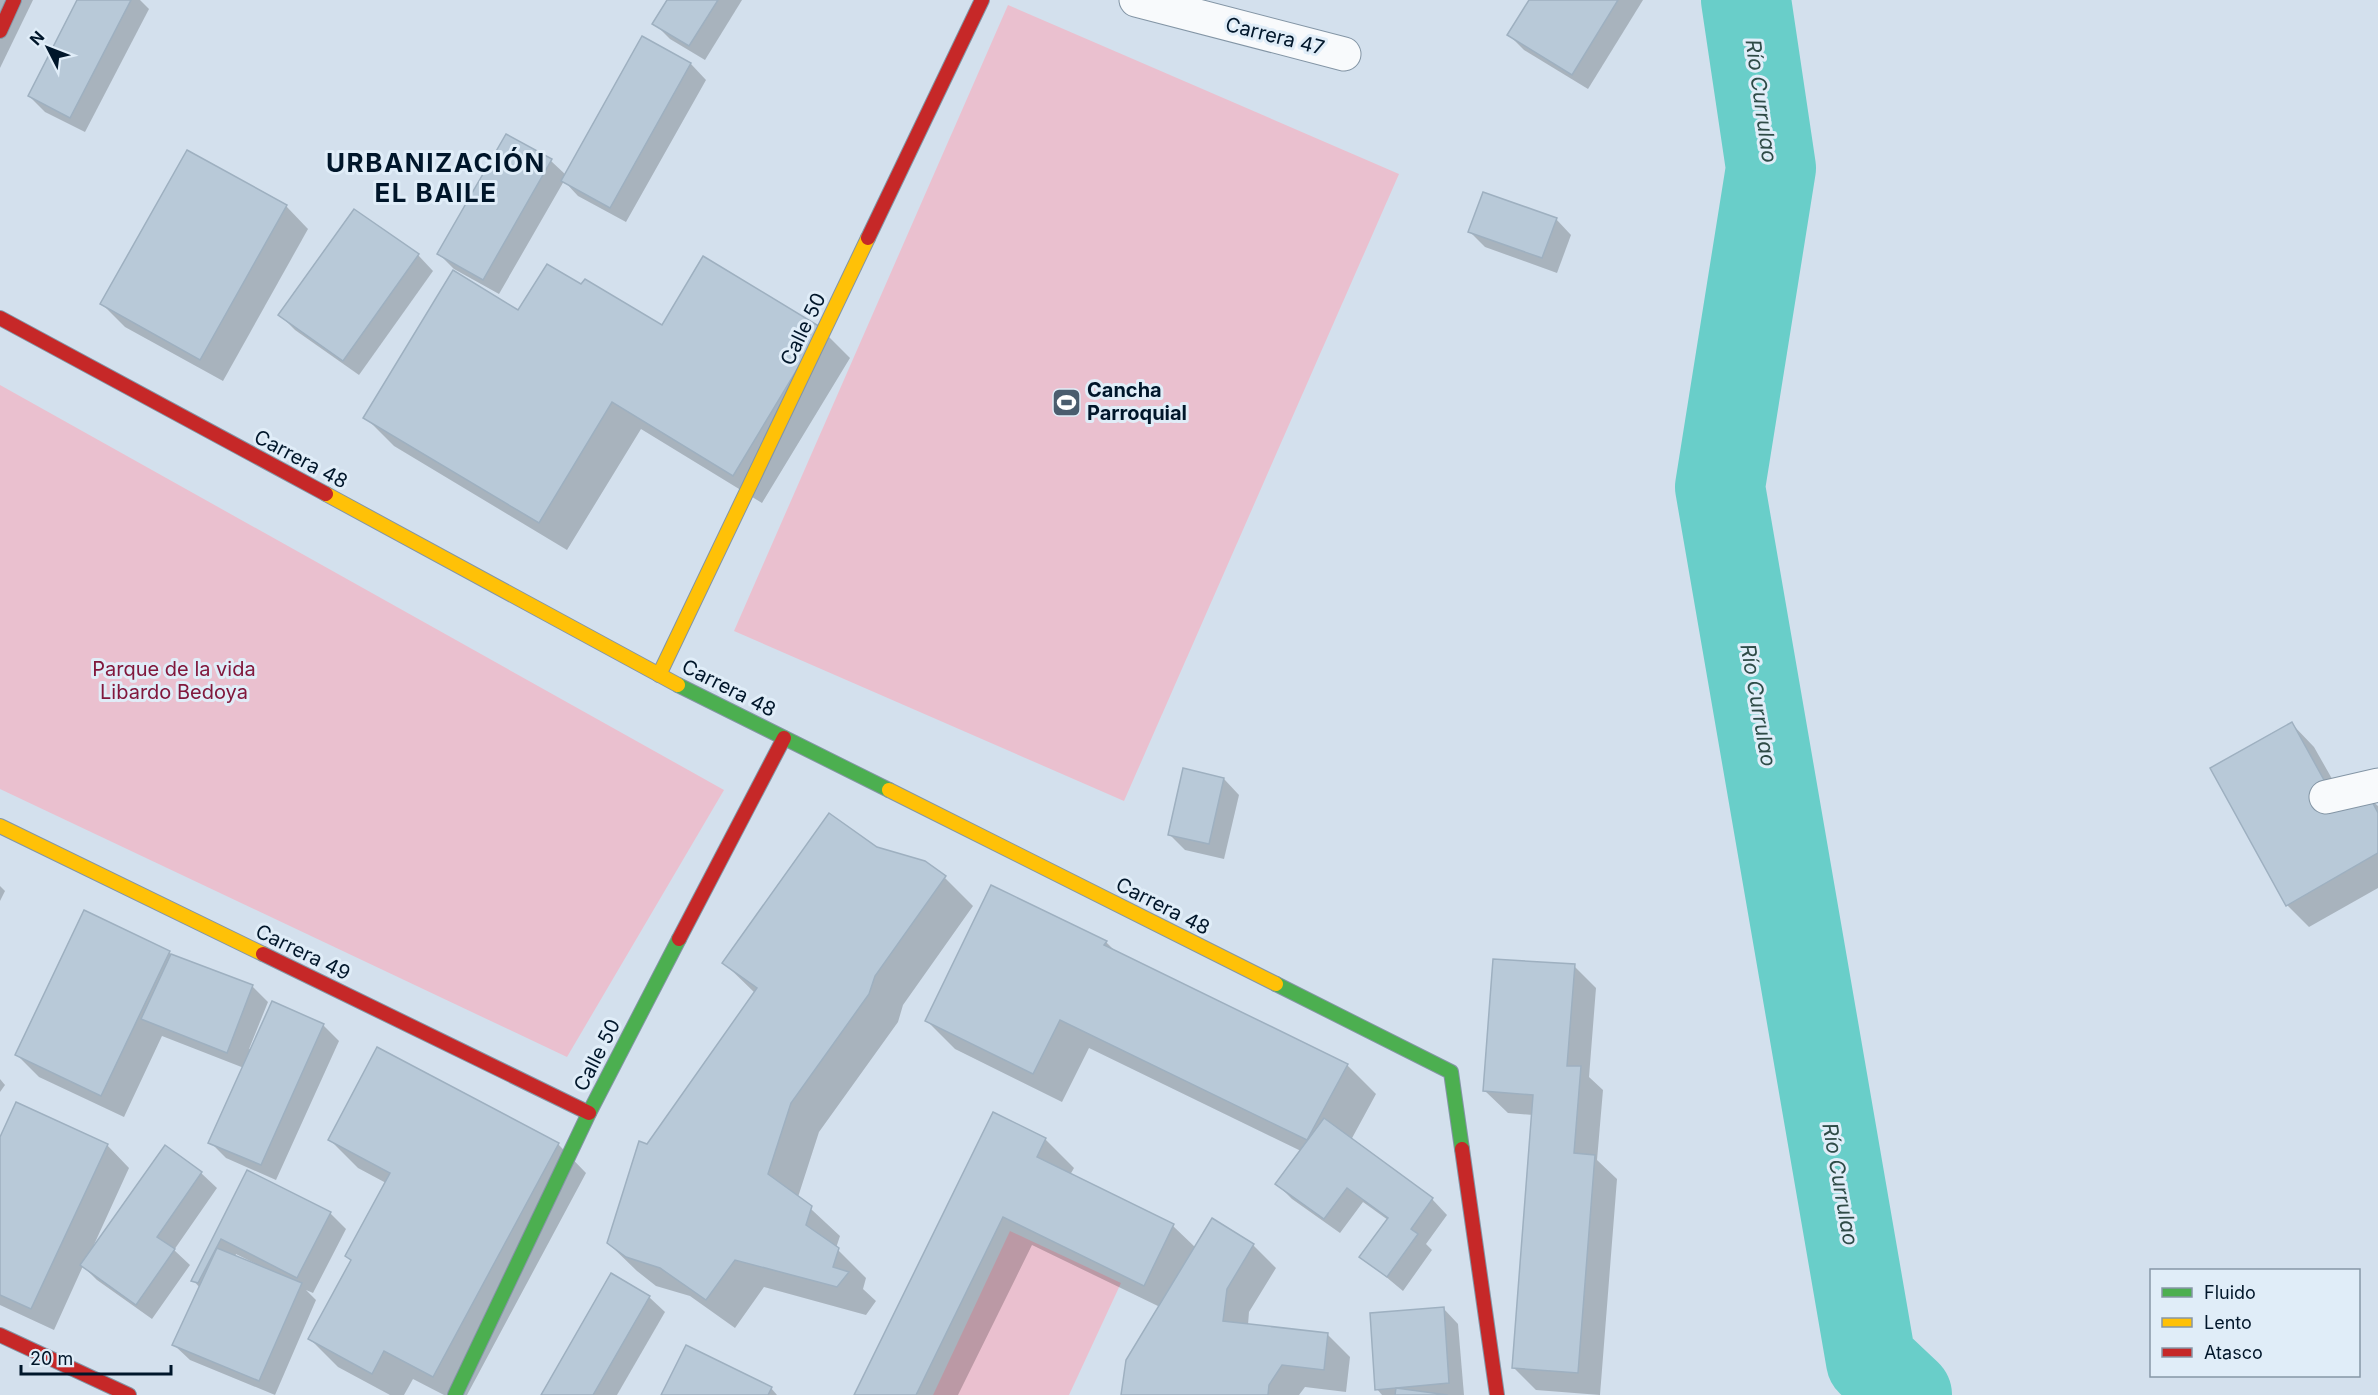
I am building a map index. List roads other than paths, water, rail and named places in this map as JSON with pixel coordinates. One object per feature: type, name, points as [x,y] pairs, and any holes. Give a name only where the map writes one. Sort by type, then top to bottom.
[{"type":"street","points":[[0,31],[14,0]]},
{"type":"street","name":"Calle 50","points":[[659,675],[982,0]]},
{"type":"street","name":"Carrera 47","points":[[1136,0],[1344,54]]},
{"type":"street","name":"Carrera 48","points":[[0,318],[659,675],[1451,1072],[1497,1395]]},
{"type":"street","name":"Calle 50","points":[[455,1395],[589,1113],[784,738]]},
{"type":"street","points":[[2326,797],[2378,785]]},
{"type":"street","name":"Carrera 49","points":[[0,826],[589,1113]]},
{"type":"street","points":[[0,1335],[129,1395]]},
{"type":"waterway","name":"Río Currulao","points":[[1746,0],[1771,168],[1720,487],[1871,1361],[1907,1395]]},
{"type":"place","name":"Cancha Parroquial","points":[[1066,402]]},
{"type":"district","name":"URBANIZACIÓN EL BAILE","points":[[436,178]]},
{"type":"park label","name":"Parque de la vida Libardo Bedoya","points":[[174,680]]}]
